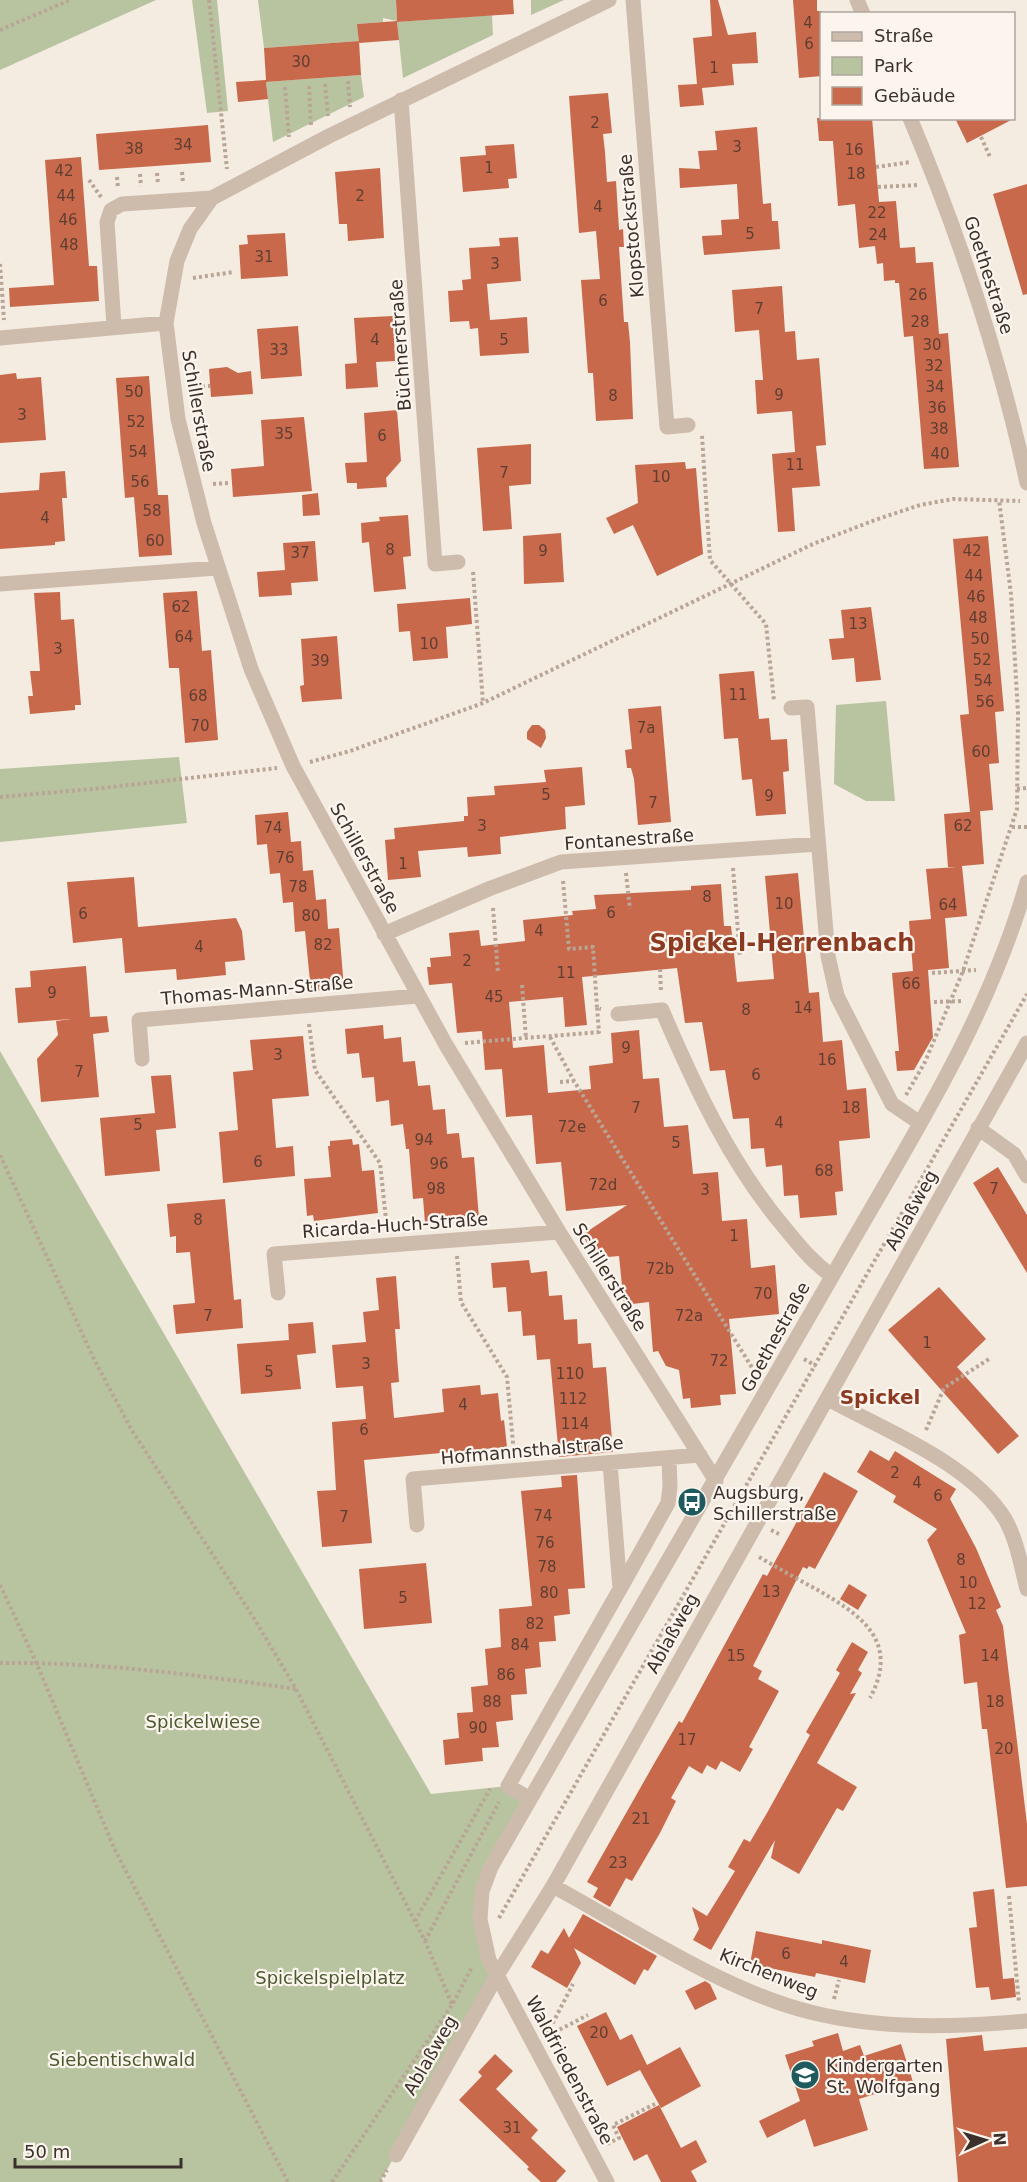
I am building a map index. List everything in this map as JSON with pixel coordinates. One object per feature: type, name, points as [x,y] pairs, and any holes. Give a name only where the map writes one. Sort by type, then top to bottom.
[{"type":"street","name":"Schillerstraße","points":[[609,0],[292,154],[212,198],[190,229],[171,281],[166,323],[178,419],[190,474],[217,568],[251,669],[293,766],[446,1045],[559,1232],[716,1481]]},
{"type":"street","name":"Klopstockstraße","points":[[633,0],[667,427],[688,425]]},
{"type":"street","name":"Büchnerstraße","points":[[401,100],[435,564],[459,562]]},
{"type":"street","name":"Goethestraße","points":[[911,120],[937,184],[984,318],[1027,483]]},
{"type":"street","name":"Schillerstraße","points":[[114,326],[107,222],[111,210],[122,204],[212,198]]},
{"type":"street","points":[[3,337],[166,323]]},
{"type":"street","points":[[0,584],[217,568]]},
{"type":"street","points":[[791,708],[807,707],[828,956],[837,996],[892,1104],[920,1123]]},
{"type":"street","name":"Fontanestraße","points":[[384,934],[491,888],[561,862],[731,852],[818,844]]},
{"type":"street","name":"Goethestraße","points":[[496,1977],[484,1944],[480,1919],[482,1891],[491,1867],[716,1481],[920,1123],[985,1000],[1027,882]]},
{"type":"street","name":"Thomas-Mann-Straße","points":[[142,1059],[139,1020],[418,996]]},
{"type":"street","points":[[618,1014],[662,1010],[710,1116],[754,1189],[815,1264],[832,1275]]},
{"type":"street","name":"Ablaßweg","points":[[396,2155],[496,1977],[553,1886],[742,1547],[932,1216],[978,1128],[1027,1043]]},
{"type":"street","points":[[978,1128],[1014,1154],[1027,1176]]},
{"type":"street","name":"Ricarda-Huch-Straße","points":[[278,1293],[274,1254],[559,1232]]},
{"type":"street","points":[[828,1399],[955,1469],[988,1497],[1005,1520],[1012,1535],[1027,1589]]},
{"type":"street","name":"Hofmannsthalstraße","points":[[417,1525],[413,1479],[699,1455]]},
{"type":"street","points":[[530,1798],[508,1786],[668,1503],[669,1458]]},
{"type":"street","points":[[610,1463],[620,1589]]},
{"type":"street","name":"Kirchenweg","points":[[553,1886],[712,1973],[808,2012],[860,2022],[932,2027],[1027,2021]]},
{"type":"street","name":"Waldfriedenstraße","points":[[496,1977],[541,2041],[607,2182]]},
{"type":"path","points":[[0,30],[70,0]]},
{"type":"path","points":[[209,0],[229,188]]},
{"type":"path","points":[[325,84],[329,136]]},
{"type":"path","points":[[309,86],[314,144]]},
{"type":"path","points":[[285,87],[292,154]]},
{"type":"path","points":[[981,137],[990,157]]},
{"type":"path","points":[[876,166],[927,158]]},
{"type":"path","points":[[878,188],[937,184]]},
{"type":"path","points":[[0,264],[3,337]]},
{"type":"path","points":[[171,281],[234,272]]},
{"type":"path","points":[[688,425],[701,424],[710,560],[766,624],[775,709],[791,708]]},
{"type":"path","points":[[0,797],[103,788],[293,766],[350,751],[483,703],[813,544],[920,505],[953,499],[1027,501]]},
{"type":"path","points":[[898,1108],[925,1062],[963,971],[1017,809],[1018,713],[1011,594],[999,500]]},
{"type":"path","points":[[459,562],[472,561],[483,703]]},
{"type":"path","points":[[1017,789],[1027,788]]},
{"type":"path","points":[[1012,826],[1027,827]]},
{"type":"path","points":[[731,852],[740,957]]},
{"type":"path","points":[[625,858],[630,909]]},
{"type":"path","points":[[446,1045],[598,1032],[593,947],[568,949],[561,862]]},
{"type":"path","points":[[491,888],[498,973]]},
{"type":"path","points":[[932,973],[997,969]]},
{"type":"path","points":[[522,985],[526,1038]]},
{"type":"path","points":[[332,2182],[452,2005],[484,1944],[1027,994]]},
{"type":"path","points":[[934,1002],[985,1000]]},
{"type":"path","points":[[308,1005],[314,1067],[380,1163],[389,1245]]},
{"type":"path","points":[[597,1008],[618,1014]]},
{"type":"path","points":[[550,1037],[574,1081],[767,1391]]},
{"type":"path","points":[[560,1082],[574,1081]]},
{"type":"path","points":[[0,1155],[94,1359],[132,1429],[252,1615],[296,1689],[425,1941],[463,2036]]},
{"type":"path","points":[[456,1240],[461,1302],[507,1377],[515,1471]]},
{"type":"path","points":[[805,1359],[816,1366]]},
{"type":"path","points":[[918,1448],[944,1388],[989,1359]]},
{"type":"path","points":[[742,1547],[850,1609],[864,1621],[875,1640],[879,1659],[877,1683],[870,1698]]},
{"type":"path","points":[[0,1585],[36,1662],[115,1850],[288,2182]]},
{"type":"path","points":[[0,1663],[36,1662],[186,1673],[296,1689]]},
{"type":"path","points":[[425,1941],[508,1786]]},
{"type":"path","points":[[1009,1896],[1019,2008],[1027,2006]]},
{"type":"path","points":[[767,1981],[784,1988]]},
{"type":"path","points":[[541,2041],[573,1984]]},
{"type":"path","points":[[823,2000],[840,2005]]},
{"type":"path","points":[[541,2041],[588,2015]]},
{"type":"path","points":[[592,2153],[619,2138],[613,2125],[655,2104]]},
{"type":"green space","points":[[0,0],[156,0],[0,70]]},
{"type":"green space","points":[[192,0],[217,0],[228,111],[207,113]]},
{"type":"green space","points":[[258,0],[396,0],[397,21],[383,18],[383,22],[358,24],[359,41],[264,48]]},
{"type":"green space","points":[[531,0],[564,0],[531,15]]},
{"type":"green space","points":[[492,15],[493,35],[403,78],[397,22]]},
{"type":"green space","points":[[361,75],[364,97],[273,142],[266,82]]},
{"type":"green space","points":[[886,701],[895,801],[866,801],[834,784],[836,705]]},
{"type":"green space","points":[[179,757],[187,823],[0,842],[0,769]]},
{"type":"green space","points":[[0,1051],[431,1794],[508,1786],[530,1799],[482,1891],[496,1977],[380,2182],[0,2182]]},
{"type":"building","points":[[396,0],[513,0],[514,14],[397,22],[399,40],[359,43],[357,24],[397,21]]},
{"type":"building","points":[[710,0],[718,0],[728,35],[756,32],[758,63],[732,64],[734,85],[702,88],[704,105],[680,107],[678,85],[697,84],[693,38],[712,36]]},
{"type":"building","points":[[793,0],[817,0],[817,11],[822,11],[820,12],[820,76],[799,78]]},
{"type":"building","points":[[359,41],[361,75],[266,82],[268,99],[238,102],[236,82],[266,80],[264,48]]},
{"type":"building","points":[[608,93],[612,133],[603,134],[607,182],[616,181],[619,230],[623,229],[624,247],[619,247],[624,322],[628,322],[630,342],[633,419],[596,421],[593,373],[588,373],[581,280],[600,279],[596,231],[579,233],[569,96]]},
{"type":"building","points":[[817,118],[820,120],[872,120],[879,202],[896,201],[900,248],[915,247],[916,263],[933,262],[939,334],[948,333],[959,467],[924,469],[913,336],[904,337],[899,283],[895,283],[895,280],[884,281],[883,263],[877,264],[875,246],[859,248],[855,204],[838,206],[833,141],[819,141]]},
{"type":"building","points":[[956,120],[1011,120],[967,143]]},
{"type":"building","points":[[208,125],[211,162],[99,170],[96,134]]},
{"type":"building","points":[[757,127],[763,204],[771,203],[772,221],[778,221],[780,249],[704,255],[702,236],[722,235],[721,220],[739,219],[737,184],[680,188],[679,168],[700,169],[698,151],[717,150],[715,131]]},
{"type":"building","points":[[514,144],[517,178],[508,179],[509,188],[463,192],[460,157],[486,155],[485,146]]},
{"type":"building","points":[[81,157],[89,266],[97,266],[99,301],[10,307],[9,288],[54,285],[45,160]]},
{"type":"building","points":[[380,168],[384,238],[348,241],[347,224],[339,224],[335,172]]},
{"type":"building","points":[[1027,184],[1027,294],[1023,295],[993,194]]},
{"type":"building","points":[[285,233],[288,276],[241,279],[239,245],[248,244],[247,235]]},
{"type":"building","points":[[518,237],[521,281],[487,284],[490,320],[527,317],[529,353],[480,356],[478,328],[470,329],[469,321],[450,322],[448,291],[463,290],[462,280],[471,279],[469,248],[500,246],[499,238]]},
{"type":"building","points":[[782,286],[785,332],[795,331],[797,360],[819,358],[826,445],[816,446],[820,486],[792,488],[795,531],[778,532],[772,454],[795,452],[792,411],[757,414],[755,380],[763,380],[759,330],[735,332],[732,290]]},
{"type":"building","points":[[393,316],[395,361],[376,362],[378,387],[346,389],[345,364],[357,363],[354,318]]},
{"type":"building","points":[[298,326],[302,376],[261,379],[257,329]]},
{"type":"building","points":[[227,367],[238,373],[251,371],[253,394],[211,397],[209,369]]},
{"type":"building","points":[[16,373],[17,379],[41,377],[46,440],[0,443],[0,375]]},
{"type":"building","points":[[149,376],[158,495],[168,495],[172,555],[139,557],[134,497],[125,498],[116,378]]},
{"type":"building","points":[[397,410],[401,461],[386,478],[387,487],[357,489],[357,483],[347,483],[345,463],[367,462],[364,413]]},
{"type":"building","points":[[304,417],[312,491],[233,497],[231,469],[264,466],[261,420]]},
{"type":"building","points":[[531,444],[531,484],[509,486],[512,529],[483,531],[477,448]]},
{"type":"building","points":[[685,462],[686,469],[696,468],[703,554],[657,576],[633,525],[614,534],[606,518],[638,503],[635,465]]},
{"type":"building","points":[[65,471],[67,498],[62,498],[65,541],[55,542],[55,545],[0,549],[0,493],[39,490],[40,473]]},
{"type":"building","points":[[318,493],[320,515],[303,516],[302,495]]},
{"type":"building","points":[[408,515],[411,556],[403,557],[406,589],[374,592],[369,542],[362,543],[361,523],[380,521],[379,517]]},
{"type":"building","points":[[561,533],[564,582],[524,584],[523,536]]},
{"type":"building","points":[[988,536],[1004,711],[995,712],[999,763],[989,764],[993,810],[970,812],[960,715],[969,714],[953,539]]},
{"type":"building","points":[[315,541],[318,581],[291,583],[292,595],[259,597],[257,572],[285,570],[283,543]]},
{"type":"building","points":[[197,591],[202,651],[211,650],[218,740],[185,743],[179,668],[169,668],[163,593]]},
{"type":"building","points":[[60,592],[61,620],[74,619],[81,705],[75,705],[75,710],[30,714],[28,696],[33,696],[30,671],[40,671],[34,593]]},
{"type":"building","points":[[470,598],[472,624],[446,627],[448,658],[413,661],[410,631],[399,632],[397,604]]},
{"type":"building","points":[[871,607],[881,680],[856,682],[854,658],[832,660],[829,639],[844,638],[841,610]]},
{"type":"building","points":[[337,636],[342,699],[302,702],[300,686],[304,685],[301,639]]},
{"type":"building","points":[[754,671],[759,719],[769,718],[771,740],[787,739],[789,771],[783,772],[786,814],[756,816],[752,779],[742,780],[738,738],[724,739],[719,674]]},
{"type":"building","points":[[661,706],[671,822],[638,825],[634,779],[631,768],[627,768],[625,750],[632,749],[628,709]]},
{"type":"building","points":[[532,725],[539,725],[545,730],[546,738],[541,748],[527,739],[527,732]]},
{"type":"building","points":[[582,767],[585,805],[565,807],[566,829],[500,837],[501,854],[468,857],[467,847],[418,851],[421,877],[388,880],[385,840],[395,839],[394,828],[464,821],[464,816],[468,816],[467,797],[495,795],[494,786],[546,782],[544,770]]},
{"type":"building","points":[[980,811],[984,864],[962,866],[967,916],[945,918],[949,968],[928,970],[933,1037],[914,1070],[897,1071],[895,1051],[899,1051],[892,973],[913,971],[909,921],[931,919],[926,869],[957,867],[948,867],[944,814]]},
{"type":"building","points":[[288,812],[291,842],[301,841],[303,871],[313,870],[316,900],[326,899],[328,929],[339,928],[344,988],[311,991],[305,931],[295,932],[293,902],[283,903],[280,873],[270,874],[267,844],[257,845],[255,815]]},
{"type":"building","points":[[798,873],[809,993],[819,992],[823,1042],[842,1040],[847,1090],[866,1088],[870,1138],[839,1141],[843,1191],[835,1192],[837,1215],[800,1218],[798,1195],[784,1196],[782,1165],[766,1167],[764,1148],[751,1149],[749,1118],[733,1119],[725,1070],[710,1071],[702,1022],[685,1023],[677,968],[582,977],[587,1025],[565,1027],[563,997],[509,1002],[513,1048],[544,1045],[548,1093],[591,1089],[589,1066],[613,1063],[611,1033],[639,1030],[643,1079],[659,1078],[664,1127],[688,1125],[693,1174],[718,1172],[722,1221],[747,1219],[751,1268],[775,1265],[779,1314],[729,1319],[736,1394],[720,1395],[721,1405],[691,1408],[690,1398],[683,1399],[679,1370],[666,1366],[658,1351],[653,1352],[649,1302],[624,1305],[619,1256],[597,1258],[582,1235],[627,1205],[566,1211],[561,1162],[536,1164],[532,1115],[506,1117],[502,1069],[485,1070],[482,1031],[457,1033],[452,983],[429,985],[427,967],[431,967],[430,958],[451,956],[449,933],[479,930],[481,946],[525,941],[523,920],[573,915],[572,911],[596,909],[594,895],[691,890],[691,886],[721,884],[724,926],[731,926],[737,982],[774,979],[765,876]]},
{"type":"building","points":[[134,877],[138,927],[236,918],[242,931],[245,960],[225,962],[226,975],[177,980],[176,969],[125,973],[122,938],[73,943],[67,882]]},
{"type":"building","points":[[86,966],[90,1017],[107,1016],[109,1032],[93,1034],[99,1097],[41,1102],[37,1059],[58,1035],[56,1021],[71,1019],[18,1023],[15,988],[31,987],[30,971]]},
{"type":"building","points":[[383,1025],[384,1039],[401,1037],[403,1062],[415,1061],[418,1086],[430,1085],[433,1110],[445,1109],[447,1134],[459,1133],[462,1158],[474,1157],[479,1218],[425,1223],[423,1198],[413,1199],[409,1149],[406,1149],[403,1124],[391,1126],[389,1100],[376,1102],[374,1077],[362,1078],[359,1053],[347,1054],[345,1029]]},
{"type":"building","points":[[303,1036],[309,1096],[272,1099],[276,1148],[293,1146],[295,1176],[223,1183],[219,1132],[238,1130],[233,1072],[253,1070],[250,1040]]},
{"type":"building","points":[[171,1075],[176,1128],[156,1130],[160,1171],[105,1176],[100,1118],[155,1113],[151,1076]]},
{"type":"building","points":[[352,1139],[353,1145],[359,1144],[362,1171],[374,1170],[378,1213],[314,1221],[313,1215],[307,1216],[304,1179],[331,1177],[328,1146],[330,1146],[330,1141]]},
{"type":"building","points":[[998,1167],[1027,1215],[1027,1273],[973,1183]]},
{"type":"building","points":[[225,1199],[234,1300],[241,1299],[243,1328],[176,1334],[173,1305],[195,1303],[190,1252],[176,1253],[176,1236],[170,1237],[167,1204]]},
{"type":"building","points":[[529,1260],[531,1273],[547,1271],[549,1296],[562,1295],[564,1320],[577,1319],[578,1344],[591,1343],[593,1368],[606,1367],[613,1452],[559,1457],[550,1359],[537,1360],[535,1335],[523,1336],[521,1311],[508,1312],[506,1287],[493,1288],[491,1263]]},
{"type":"building","points":[[396,1276],[400,1329],[395,1329],[399,1382],[391,1383],[394,1418],[444,1412],[442,1389],[480,1385],[481,1395],[498,1393],[507,1447],[364,1460],[372,1543],[322,1547],[317,1491],[336,1490],[332,1422],[366,1419],[363,1386],[336,1388],[332,1345],[366,1342],[363,1312],[379,1310],[376,1278]]},
{"type":"building","points":[[939,1287],[986,1339],[957,1367],[1019,1436],[998,1454],[888,1330]]},
{"type":"building","points":[[313,1322],[316,1353],[297,1355],[301,1389],[241,1394],[237,1344],[289,1340],[288,1324]]},
{"type":"building","points":[[870,1450],[889,1461],[895,1451],[956,1489],[950,1499],[976,1548],[1001,1607],[996,1610],[1003,1626],[1027,1824],[1027,1886],[1006,1888],[987,1729],[982,1729],[977,1682],[964,1684],[959,1635],[966,1633],[927,1540],[937,1529],[893,1502],[896,1496],[857,1472]]},
{"type":"building","points":[[824,1472],[858,1491],[815,1569],[809,1566],[807,1569],[803,1567],[753,1666],[762,1671],[758,1679],[779,1691],[749,1747],[753,1749],[740,1772],[721,1761],[716,1770],[707,1765],[702,1774],[689,1766],[671,1798],[676,1801],[660,1833],[632,1881],[626,1878],[610,1907],[593,1897],[598,1888],[587,1882],[679,1721],[682,1723],[763,1574],[767,1576]]},
{"type":"building","points":[[577,1475],[585,1588],[568,1589],[570,1614],[554,1616],[556,1641],[539,1642],[541,1667],[525,1669],[527,1694],[511,1695],[513,1720],[496,1722],[499,1747],[482,1748],[483,1761],[445,1765],[443,1740],[459,1738],[457,1713],[473,1712],[471,1687],[488,1685],[485,1649],[501,1647],[499,1609],[532,1606],[521,1491],[562,1487],[561,1476]]},
{"type":"building","points":[[426,1563],[432,1623],[364,1629],[359,1569]]},
{"type":"building","points":[[849,1584],[867,1595],[858,1610],[840,1599]]},
{"type":"building","points":[[852,1642],[868,1652],[858,1670],[862,1673],[850,1694],[856,1693],[817,1763],[857,1787],[843,1811],[837,1808],[799,1874],[771,1858],[775,1840],[711,1950],[693,1940],[699,1929],[692,1907],[707,1916],[735,1871],[728,1867],[744,1839],[750,1842],[810,1735],[806,1732],[840,1673],[836,1670]]},
{"type":"building","points":[[994,1889],[1003,1979],[1014,1978],[1016,1997],[991,2000],[989,1987],[976,1988],[969,1928],[977,1927],[973,1892]]},
{"type":"building","points":[[583,1914],[657,1956],[648,1971],[644,1969],[635,1985],[574,1948],[581,1963],[567,1988],[531,1967],[541,1950],[548,1954],[564,1928],[569,1938]]},
{"type":"building","points":[[756,1931],[822,1944],[822,1940],[871,1950],[865,1983],[816,1973],[815,1977],[750,1964]]},
{"type":"building","points":[[705,1981],[710,1984],[717,1999],[695,2010],[685,1991]]},
{"type":"building","points":[[606,2012],[620,2040],[632,2034],[647,2065],[680,2047],[701,2086],[661,2108],[640,2070],[607,2086],[577,2026]]},
{"type":"building","points":[[838,2033],[843,2051],[860,2045],[864,2056],[901,2044],[913,2082],[859,2099],[868,2130],[814,2147],[805,2119],[767,2138],[759,2121],[800,2101],[785,2055],[814,2046],[812,2041]]},
{"type":"building","points":[[982,2035],[984,2051],[1027,2047],[1027,2182],[958,2182],[946,2039]]},
{"type":"building","points":[[495,2054],[513,2071],[496,2089],[538,2130],[531,2138],[566,2171],[556,2182],[541,2182],[527,2169],[529,2167],[459,2100],[482,2076],[478,2072]]},
{"type":"building","points":[[659,2105],[681,2148],[696,2140],[707,2162],[691,2171],[697,2182],[661,2182],[647,2154],[634,2161],[617,2127]]},
{"type":"place","name":"Augsburg, Schillerstraße","points":[[692,1502]]},
{"type":"place","name":"Kindergarten St. Wolfgang","points":[[805,2075]]},
{"type":"district","name":"Spickel-Herrenbach","points":[[782,943]]},
{"type":"district","name":"Spickel","points":[[880,1397]]},
{"type":"park label","name":"Spickelwiese","points":[[203,1721]]},
{"type":"park label","name":"Spickelspielplatz","points":[[330,1977]]},
{"type":"park label","name":"Siebentischwald","points":[[122,2059]]}]
